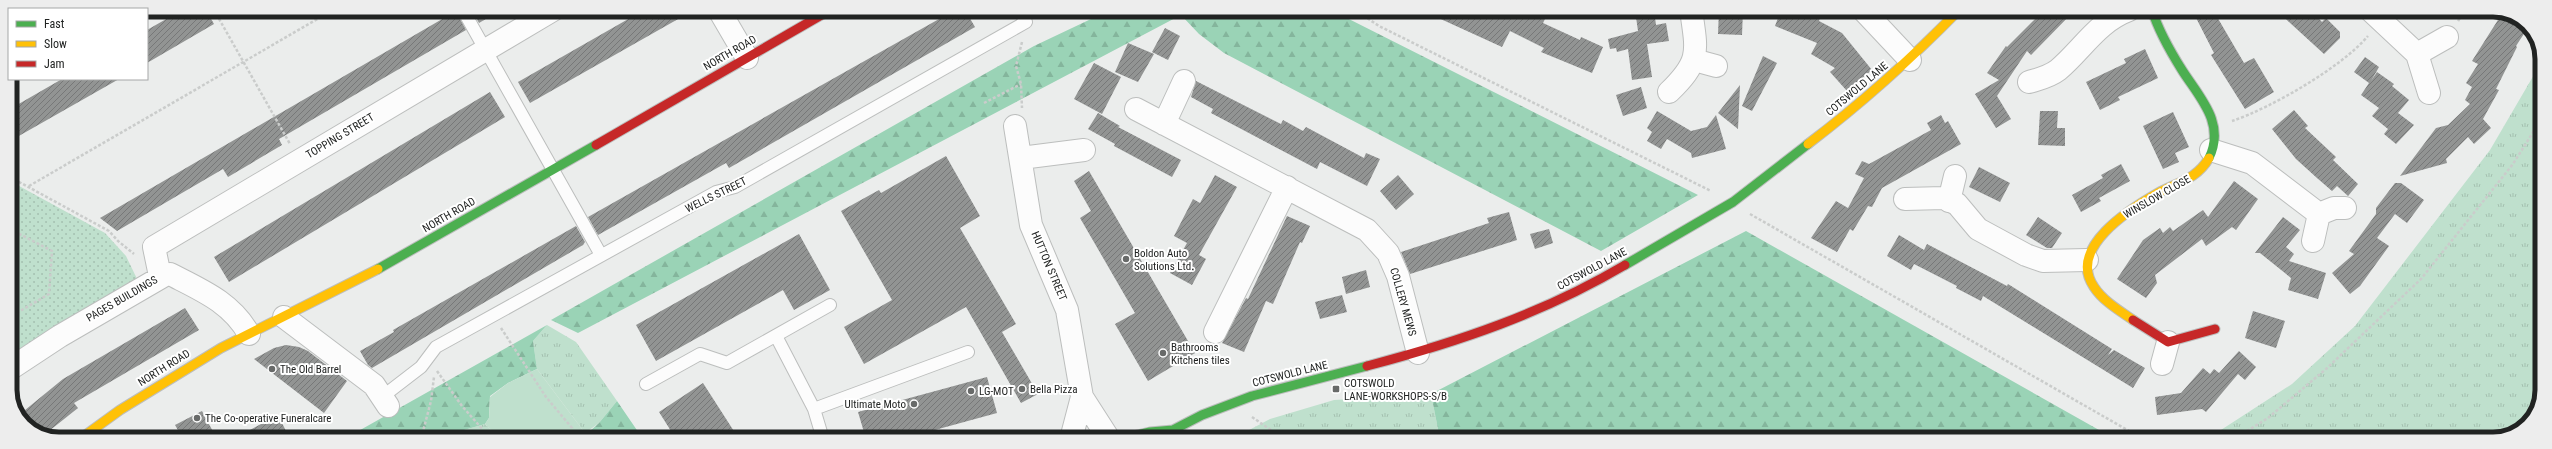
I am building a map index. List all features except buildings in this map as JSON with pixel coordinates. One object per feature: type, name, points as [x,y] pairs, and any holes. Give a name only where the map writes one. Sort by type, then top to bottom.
[{"type":"street","name":"TOPPING STREET","points":[[159,268],[154,247],[541,17]]},
{"type":"street","points":[[723,17],[747,58]]},
{"type":"street","name":"NORTH ROAD","points":[[90,432],[173,376],[249,334],[383,267],[818,17]]},
{"type":"street","points":[[1669,92],[1691,69],[1694,60],[1695,42],[1692,17]]},
{"type":"street","points":[[1870,17],[1910,60]]},
{"type":"street","name":"COTSWOLD LANE","points":[[1150,432],[1173,430],[1232,403],[1418,353],[1519,319],[1590,286],[1733,202],[1856,108],[1910,60],[1952,17]]},
{"type":"street","points":[[2029,82],[2046,77],[2058,70],[2088,38],[2116,17]]},
{"type":"street","name":"WINSLOW CLOSE","points":[[2087,260],[2094,244],[2111,225],[2158,194],[2193,176],[2204,166],[2214,142],[2214,127],[2209,109],[2167,46],[2155,17]]},
{"type":"street","points":[[2378,17],[2417,54],[2429,93]]},
{"type":"street","points":[[2417,54],[2447,37]]},
{"type":"street","points":[[1694,60],[1716,66]]},
{"type":"street","points":[[1164,124],[1184,81]]},
{"type":"street","name":"COLLERY MEWS","points":[[1136,110],[1287,187],[1367,230],[1388,253],[1398,276],[1418,353]]},
{"type":"street","name":"HUTTON STREET","points":[[1015,126],[1032,225],[1068,310],[1082,397],[1104,432]]},
{"type":"street","points":[[1021,158],[1084,150]]},
{"type":"street","points":[[2211,150],[2252,163],[2319,214]]},
{"type":"street","points":[[1949,201],[1955,176]]},
{"type":"street","points":[[1215,332],[1287,187]]},
{"type":"street","points":[[1905,199],[1932,196],[1957,204],[1978,229],[2026,255],[2043,261],[2087,260],[2088,272],[2093,287],[2103,297],[2168,342]]},
{"type":"street","points":[[2319,214],[2334,208],[2345,208]]},
{"type":"street","points":[[2313,241],[2319,214]]},
{"type":"street","name":"PAGES BUILDINGS","points":[[17,364],[159,268],[222,302],[238,317],[249,334]]},
{"type":"street","points":[[284,317],[374,385],[385,401]]},
{"type":"street","points":[[2168,342],[2214,329]]},
{"type":"street","points":[[2162,364],[2168,342]]},
{"type":"street","name":"HUTTON STREET","points":[[1073,432],[1082,397]]},
{"type":"lane","points":[[467,17],[602,255]]},
{"type":"lane","points":[[1024,17],[1026,22]]},
{"type":"lane","name":"WELLS STREET","points":[[385,401],[421,367],[436,347],[716,192],[735,187],[1026,22]]},
{"type":"lane","points":[[646,384],[700,354],[727,363],[830,305]]},
{"type":"lane","points":[[776,336],[814,409],[821,432]]},
{"type":"lane","points":[[814,409],[968,352]]},
{"type":"path","points":[[218,17],[299,160]]},
{"type":"path","points":[[29,186],[321,17]]},
{"type":"path","points":[[1366,17],[1379,26],[1733,202],[1760,222],[2132,432]]},
{"type":"path","points":[[2214,127],[2247,116],[2263,108],[2336,65],[2360,45],[2375,17]]},
{"type":"path","points":[[1015,126],[1022,119],[1021,84],[1016,66],[1026,22]]},
{"type":"path","points":[[984,103],[1021,84]]},
{"type":"path","points":[[2245,432],[2268,418],[2326,369],[2421,278],[2513,164],[2535,129]]},
{"type":"path","points":[[17,180],[109,231],[130,253],[159,268]]},
{"type":"path","points":[[17,233],[52,251],[49,294],[17,313]]},
{"type":"path","points":[[493,316],[546,397],[572,428],[572,432]]},
{"type":"path","points":[[423,432],[431,401],[435,367],[462,406],[485,432]]},
{"type":"path","points":[[1232,403],[1274,432]]},
{"type":"green space","points":[[1095,17],[1177,17],[578,333],[551,320],[1034,46]]},
{"type":"green space","points":[[1183,17],[1345,17],[1698,195],[1601,251],[1224,53],[1199,34]]},
{"type":"green space","points":[[2535,73],[2535,396],[2533,404],[2521,422],[2509,429],[2494,432],[2218,432],[2292,384],[2355,326],[2490,150]]},
{"type":"green space","points":[[17,185],[105,233],[126,256],[138,281],[17,357]]},
{"type":"green space","points":[[1746,231],[2103,432],[1439,432],[1431,394]]},
{"type":"green space","points":[[547,325],[576,342],[617,401],[599,423],[586,432],[584,432],[537,369],[533,341]]},
{"type":"green space","points":[[547,325],[533,341],[537,369],[508,383],[490,396],[489,418],[485,424],[457,432],[357,432]]},
{"type":"green space","points":[[537,369],[584,432],[494,432],[485,424],[489,418],[490,397],[508,383]]},
{"type":"green space","points":[[1431,394],[1439,432],[1245,432],[1270,419],[1334,400]]},
{"type":"green space","points":[[617,401],[638,432],[589,432],[599,423]]},
{"type":"green space","points":[[485,424],[494,432],[457,432]]},
{"type":"traffic: fast","points":[[2155,17],[2161,34],[2208,111],[2214,133],[2213,145],[2209,158]]},
{"type":"traffic: fast","points":[[1625,265],[1733,202],[1808,144]]},
{"type":"traffic: fast","points":[[378,269],[596,145]]},
{"type":"traffic: fast","points":[[1150,432],[1173,430],[1202,415],[1252,396],[1367,366]]},
{"type":"traffic: slow","points":[[1808,144],[1848,113],[1886,80],[1952,17]]},
{"type":"traffic: slow","points":[[2133,320],[2107,301],[2094,287],[2088,272],[2089,258],[2095,244],[2105,231],[2118,219],[2146,200],[2199,171],[2209,158]]},
{"type":"traffic: slow","points":[[90,432],[120,410],[221,348],[378,269]]},
{"type":"traffic: jam","points":[[596,145],[818,17]]},
{"type":"traffic: jam","points":[[1367,366],[1434,347],[1532,312],[1563,298],[1625,265]]},
{"type":"traffic: jam","points":[[2133,320],[2168,342],[2215,329]]},
{"type":"place","name":"Boldon Auto Solutions Ltd.","points":[[1126,259]]},
{"type":"place","name":"Bathrooms Kitchens tiles","points":[[1163,353]]},
{"type":"place","name":"The Old Barrel","points":[[272,369]]},
{"type":"place","name":"Bella Pizza","points":[[1022,389]]},
{"type":"place","name":"COTSWOLD LANE-WORKSHOPS-S/B","points":[[1336,389]]},
{"type":"place","name":"LG-MOT","points":[[971,391]]},
{"type":"place","name":"Ultimate Moto","points":[[914,404]]},
{"type":"place","name":"The Co-operative Funeralcare","points":[[197,418]]}]
